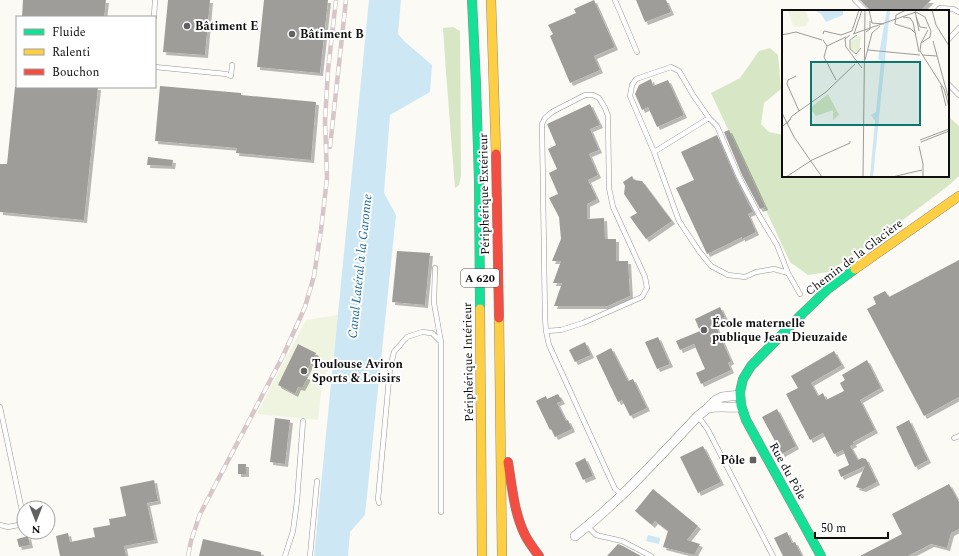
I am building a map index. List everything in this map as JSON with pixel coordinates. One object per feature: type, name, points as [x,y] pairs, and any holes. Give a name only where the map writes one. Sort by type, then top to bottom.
[{"type":"main road","name":"Périphérique Intérieur","points":[[472,0],[479,181],[482,556]]},
{"type":"main road","name":"Périphérique Extérieur","points":[[491,0],[502,556]]},
{"type":"main road","name":"Chemin de la Glacière","points":[[740,395],[740,386],[744,375],[751,366],[828,289],[959,196]]},
{"type":"main road","name":"Rue du Pôle","points":[[740,395],[741,407],[746,420],[821,556]]},
{"type":"main road","points":[[499,417],[513,498],[519,522],[530,544],[539,556]]},
{"type":"street","points":[[575,536],[622,496],[698,416],[716,400],[722,397],[740,395]]},
{"type":"street","points":[[708,408],[741,407]]},
{"type":"lane","points":[[154,16],[155,0]]},
{"type":"lane","points":[[615,0],[637,52]]},
{"type":"lane","points":[[855,0],[865,10]]},
{"type":"lane","points":[[938,10],[940,8],[953,9],[959,12]]},
{"type":"lane","points":[[949,39],[959,28]]},
{"type":"lane","points":[[156,67],[226,74],[231,76],[232,65]]},
{"type":"lane","points":[[788,273],[774,269],[756,272],[745,277],[728,275],[712,266],[699,251],[679,221],[654,152],[630,96],[632,85],[636,79],[671,67],[679,71],[693,95],[709,118],[717,126],[739,177],[777,245],[788,273],[800,294]]},
{"type":"lane","points":[[949,85],[959,95]]},
{"type":"lane","points":[[546,331],[561,330],[583,323],[642,297],[647,288],[645,277],[613,207],[609,188],[608,116],[599,98],[594,95],[585,96],[552,112],[545,118],[542,124],[545,318],[546,331],[549,345],[615,489],[622,496]]},
{"type":"lane","points":[[654,152],[709,118]]},
{"type":"lane","points":[[435,268],[434,303],[441,342],[441,512]]},
{"type":"lane","points":[[379,503],[378,499],[389,376],[394,352],[407,337],[422,332],[432,333],[441,342]]},
{"type":"lane","points":[[0,407],[20,500]]},
{"type":"lane","points":[[698,416],[708,430],[773,556]]},
{"type":"lane","points":[[285,556],[293,531],[304,421]]},
{"type":"lane","points":[[310,556],[317,481]]},
{"type":"lane","points":[[0,525],[8,527],[16,526]]},
{"type":"lane","points":[[587,526],[596,535],[622,541],[651,556]]},
{"type":"green space","points":[[453,27],[460,31],[461,176],[459,185],[455,188],[443,28]]},
{"type":"green space","points":[[770,48],[778,55],[781,89],[764,103],[761,124],[769,132],[782,135],[782,177],[949,177],[949,117],[959,126],[959,176],[891,229],[828,272],[808,275],[790,262],[711,93],[740,78],[759,51]]},
{"type":"green space","name":"Toulouse Aviron Sports & Loisirs","points":[[338,315],[333,359],[322,383],[318,420],[257,414],[306,320]]},
{"type":"water","name":"Canal Latéral à la Garonne","points":[[369,0],[401,0],[398,34],[432,65],[430,92],[390,115],[384,193],[396,215],[365,515],[350,532],[348,556],[314,556]]},
{"type":"water","points":[[648,535],[660,538],[659,544],[646,541]]},
{"type":"building","points":[[23,0],[106,0],[104,16],[22,16]]},
{"type":"building","name":"Bâtiment E","points":[[168,0],[210,0],[205,55],[163,52]]},
{"type":"building","name":"Bâtiment B","points":[[264,0],[328,0],[320,73],[257,67]]},
{"type":"building","points":[[594,0],[615,47],[594,56],[600,70],[570,83],[550,36],[553,34],[548,25],[576,13],[574,9]]},
{"type":"building","points":[[636,0],[666,0],[671,12],[645,22]]},
{"type":"building","points":[[860,0],[931,0],[921,10],[870,10]]},
{"type":"building","points":[[651,79],[653,86],[668,80],[684,115],[657,127],[648,107],[642,110],[635,94],[639,85]]},
{"type":"building","points":[[160,86],[241,93],[241,95],[316,102],[311,160],[236,153],[237,148],[155,141]]},
{"type":"building","points":[[15,87],[98,88],[84,220],[0,212],[0,164],[7,164]]},
{"type":"building","points":[[590,104],[600,125],[590,129],[599,150],[589,154],[598,175],[588,180],[597,199],[587,204],[587,219],[604,218],[605,239],[616,239],[616,261],[628,261],[630,296],[608,306],[554,306],[562,283],[553,283],[561,261],[552,261],[561,239],[559,217],[549,198],[558,194],[549,173],[557,169],[548,149],[556,145],[547,124]]},
{"type":"building","points":[[729,130],[765,207],[760,209],[742,175],[724,132]]},
{"type":"building","points":[[717,135],[736,179],[753,212],[748,214],[756,232],[707,254],[676,188],[694,180],[681,152]]},
{"type":"building","points":[[148,157],[173,160],[172,166],[147,165]]},
{"type":"building","points":[[632,176],[634,180],[642,181],[672,221],[646,239],[630,217],[637,213],[624,194],[625,186],[623,182]]},
{"type":"building","points":[[397,251],[430,253],[425,305],[392,302]]},
{"type":"building","points":[[959,260],[959,397],[924,416],[867,309],[876,304],[873,297],[885,291],[889,297]]},
{"type":"building","points":[[720,307],[725,317],[714,322],[731,361],[728,363],[731,370],[701,384],[696,373],[705,369],[694,344],[680,350],[676,341],[700,331],[695,319]]},
{"type":"building","points":[[658,337],[670,364],[657,369],[645,342]]},
{"type":"building","points":[[585,342],[591,355],[575,362],[569,350]]},
{"type":"building","points":[[298,344],[316,353],[304,376],[308,377],[302,388],[298,387],[295,394],[278,385]]},
{"type":"building","points":[[611,348],[628,381],[633,379],[647,408],[630,416],[622,400],[618,402],[596,356]]},
{"type":"building","points":[[834,351],[842,365],[811,383],[818,396],[823,393],[826,400],[844,391],[840,383],[845,380],[842,375],[867,360],[881,388],[860,400],[875,430],[853,442],[854,444],[850,446],[858,460],[862,458],[866,459],[877,482],[863,489],[856,487],[865,466],[841,477],[838,470],[849,465],[843,450],[834,454],[823,433],[810,440],[786,394],[798,388],[791,376]]},
{"type":"building","points":[[558,394],[562,401],[557,403],[572,429],[555,437],[536,401],[546,396],[547,399]]},
{"type":"building","points":[[777,409],[796,446],[782,454],[762,417]]},
{"type":"building","points":[[275,418],[290,420],[285,464],[270,462]]},
{"type":"building","points":[[909,420],[928,460],[915,467],[896,427]]},
{"type":"building","points":[[703,446],[721,482],[698,493],[680,457]]},
{"type":"building","points":[[585,458],[593,476],[583,480],[575,463]]},
{"type":"building","points":[[238,464],[246,464],[246,474],[238,474]]},
{"type":"building","points":[[154,480],[158,501],[147,503],[155,540],[124,546],[126,556],[60,556],[56,536],[68,533],[70,542],[95,537],[93,528],[110,525],[109,519],[126,516],[120,487]]},
{"type":"building","points":[[949,484],[959,502],[959,529],[951,533],[947,548],[931,544],[908,556],[860,556],[902,534],[892,514]]},
{"type":"building","points":[[653,489],[698,526],[687,540],[700,544],[694,555],[663,547],[668,531],[655,521],[652,525],[635,511]]},
{"type":"building","points":[[787,532],[792,543],[795,542],[802,556],[783,556],[774,538]]},
{"type":"building","points":[[203,539],[261,552],[261,556],[199,556]]},
{"type":"building","points":[[17,540],[29,540],[30,545],[19,547]]},
{"type":"building","points":[[618,544],[623,546],[641,556],[607,556]]},
{"type":"railway","points":[[188,556],[191,541],[200,514],[283,356],[305,307],[314,276],[327,178],[325,121],[328,70],[336,0]]},
{"type":"railway","points":[[330,147],[346,0]]},
{"type":"traffic: fast","points":[[472,0],[479,181],[480,309]]},
{"type":"traffic: fast","points":[[821,556],[746,420],[741,405],[740,392],[743,379],[751,366],[828,289],[855,269]]},
{"type":"traffic: slow","points":[[491,0],[496,154]]},
{"type":"traffic: slow","points":[[855,269],[959,196]]},
{"type":"traffic: slow","points":[[480,309],[482,556]]},
{"type":"traffic: slow","points":[[499,318],[502,556]]},
{"type":"traffic: jam","points":[[496,154],[499,318]]},
{"type":"traffic: jam","points":[[508,462],[518,518],[527,538],[539,556]]},
{"type":"place","name":"Bâtiment E","points":[[187,26]]},
{"type":"place","name":"Bâtiment B","points":[[292,34]]},
{"type":"place","name":"École maternelle publique Jean Dieuzaide","points":[[704,330]]},
{"type":"place","name":"Toulouse Aviron Sports & Loisirs","points":[[304,371]]},
{"type":"place","name":"Pôle","points":[[753,460]]}]
